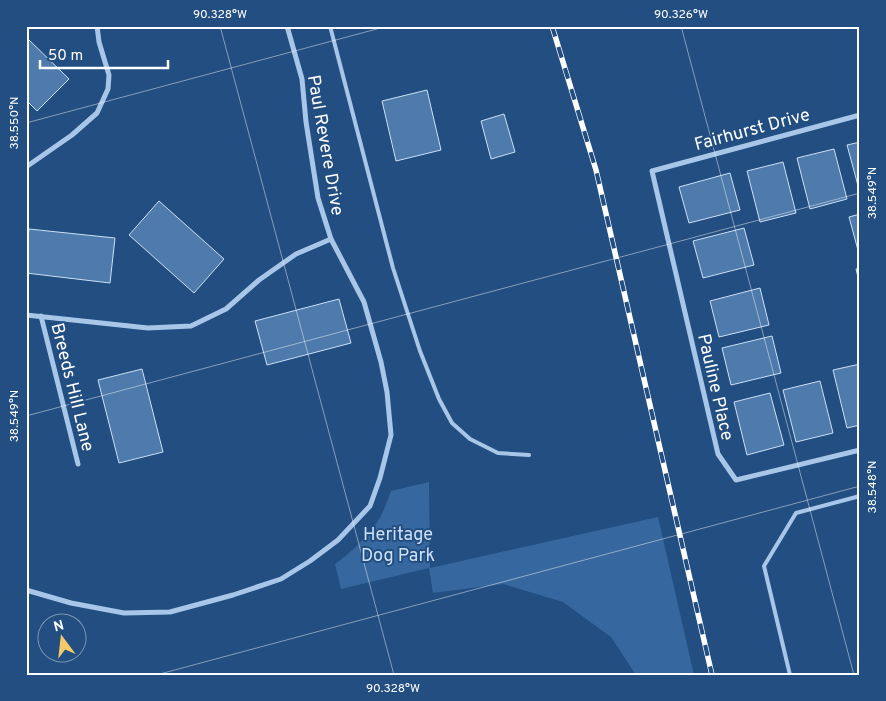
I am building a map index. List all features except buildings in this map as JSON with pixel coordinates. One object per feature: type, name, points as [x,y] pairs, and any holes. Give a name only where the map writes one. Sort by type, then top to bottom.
[{"type":"street","points":[[26,167],[72,135],[97,114],[108,89],[109,75],[99,42],[97,26]]},
{"type":"street","name":"Paul Revere Drive","points":[[26,590],[71,603],[124,613],[170,612],[232,595],[281,578],[310,562],[338,540],[370,506],[380,478],[391,435],[387,392],[381,362],[364,302],[331,239],[318,198],[306,122],[302,79],[287,26]]},
{"type":"street","name":"Fairhurst Drive","points":[[652,171],[860,114]]},
{"type":"street","points":[[26,157],[32,163]]},
{"type":"street","name":"Pauline Place","points":[[652,171],[718,454],[736,480],[860,450]]},
{"type":"street","points":[[26,315],[148,328],[191,326],[226,309],[258,280],[296,254],[331,239]]},
{"type":"street","name":"Breeds Hill Lane","points":[[41,316],[78,464]]},
{"type":"lane","points":[[330,26],[393,268],[420,351],[439,398],[452,423],[470,439],[498,453],[529,455]]},
{"type":"lane","points":[[790,675],[764,566],[796,513],[860,496]]},
{"type":"green space","name":"Heritage Dog Park","points":[[429,482],[430,568],[658,517],[694,675],[636,675],[611,637],[563,602],[503,584],[433,593],[429,568],[341,589],[335,564],[355,548],[372,530],[381,516],[391,491]]},
{"type":"railway","points":[[552,26],[596,170],[712,675]]}]
